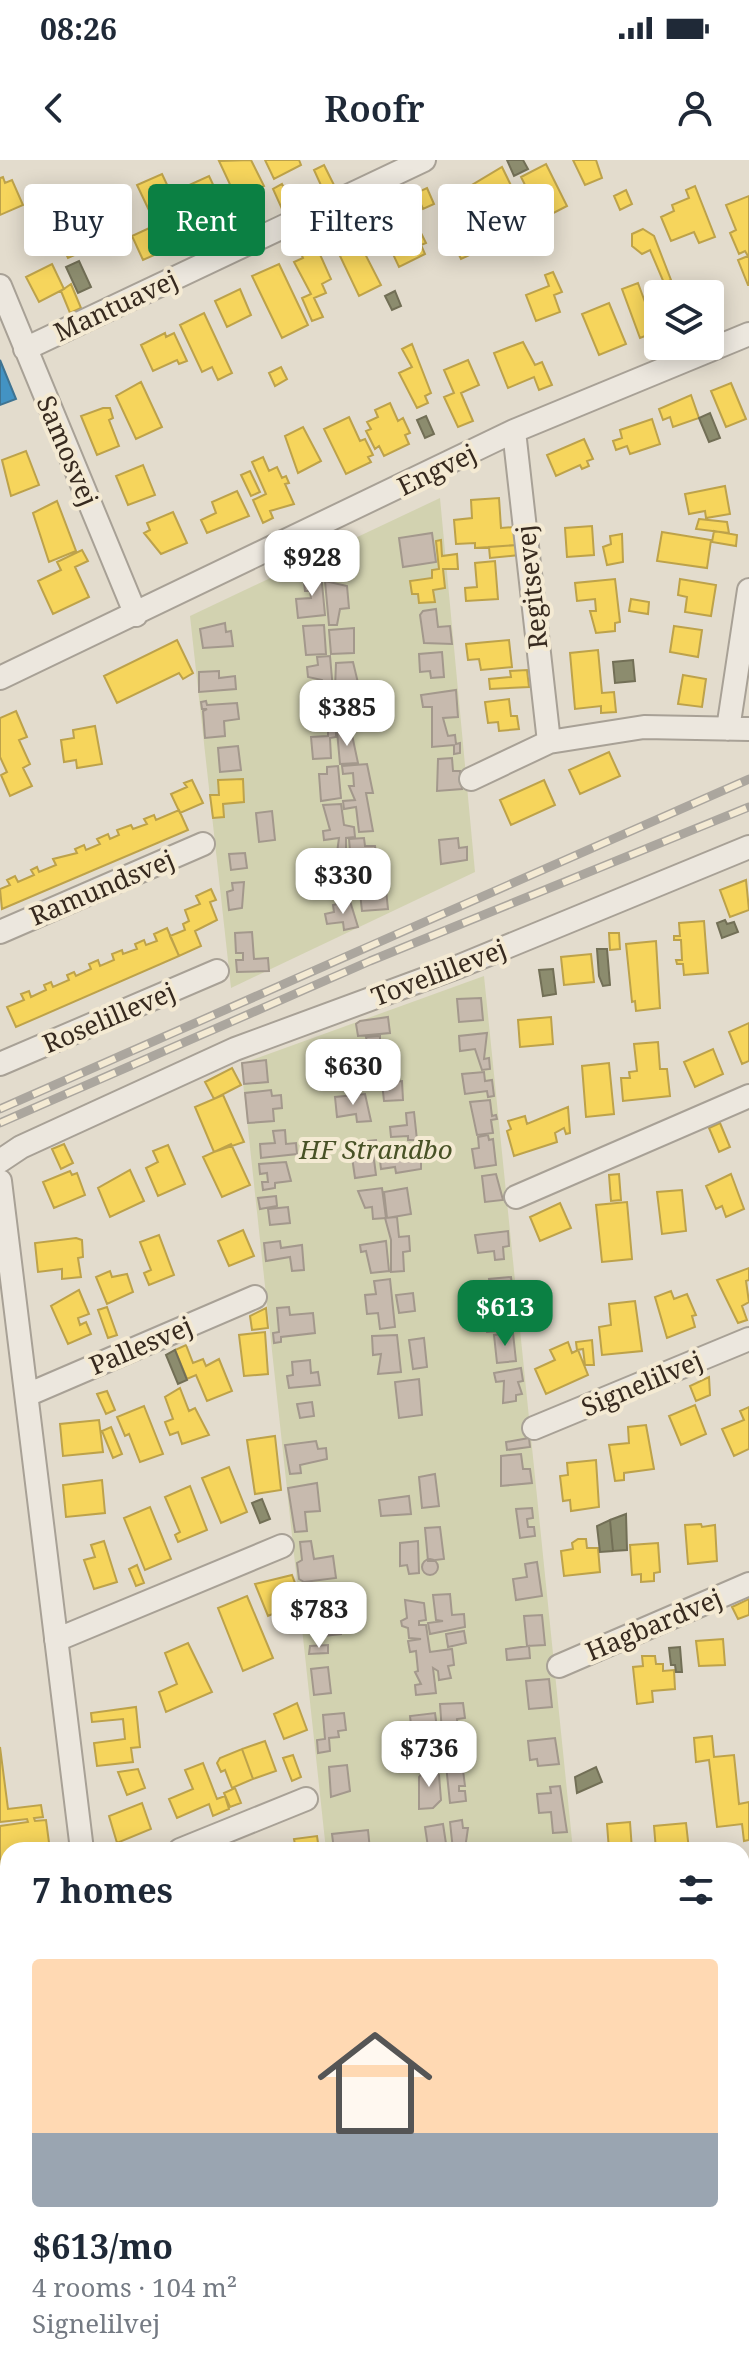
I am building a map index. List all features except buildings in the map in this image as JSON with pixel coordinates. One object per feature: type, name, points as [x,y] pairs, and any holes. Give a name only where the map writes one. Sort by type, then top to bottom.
[{"type":"street","name":"Mantuavej","points":[[25,349],[424,160]]},
{"type":"street","name":"Samosvej","points":[[0,286],[136,615]]},
{"type":"street","name":"Engvej","points":[[0,678],[514,431],[749,334]]},
{"type":"street","name":"Regitsevej","points":[[514,431],[549,742]]},
{"type":"street","points":[[471,779],[549,742],[644,727],[738,729],[749,590]]},
{"type":"street","name":"Ramundsvej","points":[[0,932],[203,844]]},
{"type":"street","name":"Tovelillevej","points":[[0,1161],[21,1147],[235,1049],[460,966],[749,847]]},
{"type":"street","name":"Roselillevej","points":[[0,1064],[217,971]]},
{"type":"street","points":[[516,1197],[749,1096]]},
{"type":"street","points":[[0,1181],[81,1842]]},
{"type":"street","name":"Pallesvej","points":[[27,1395],[255,1297]]},
{"type":"street","name":"Signelilvej","points":[[534,1428],[749,1339]]},
{"type":"street","points":[[56,1640],[282,1546]]},
{"type":"street","name":"Hagbardvej","points":[[559,1666],[749,1584]]},
{"type":"street","points":[[200,1842],[306,1799]]},
{"type":"green space","points":[[440,498],[475,872],[231,988],[190,616]]},
{"type":"green space","name":"HF Strandbo","points":[[484,976],[572,1842],[325,1842],[241,1064]]},
{"type":"railway","points":[[0,1109],[749,779]]},
{"type":"railway","points":[[0,1123],[370,961],[749,807]]}]
